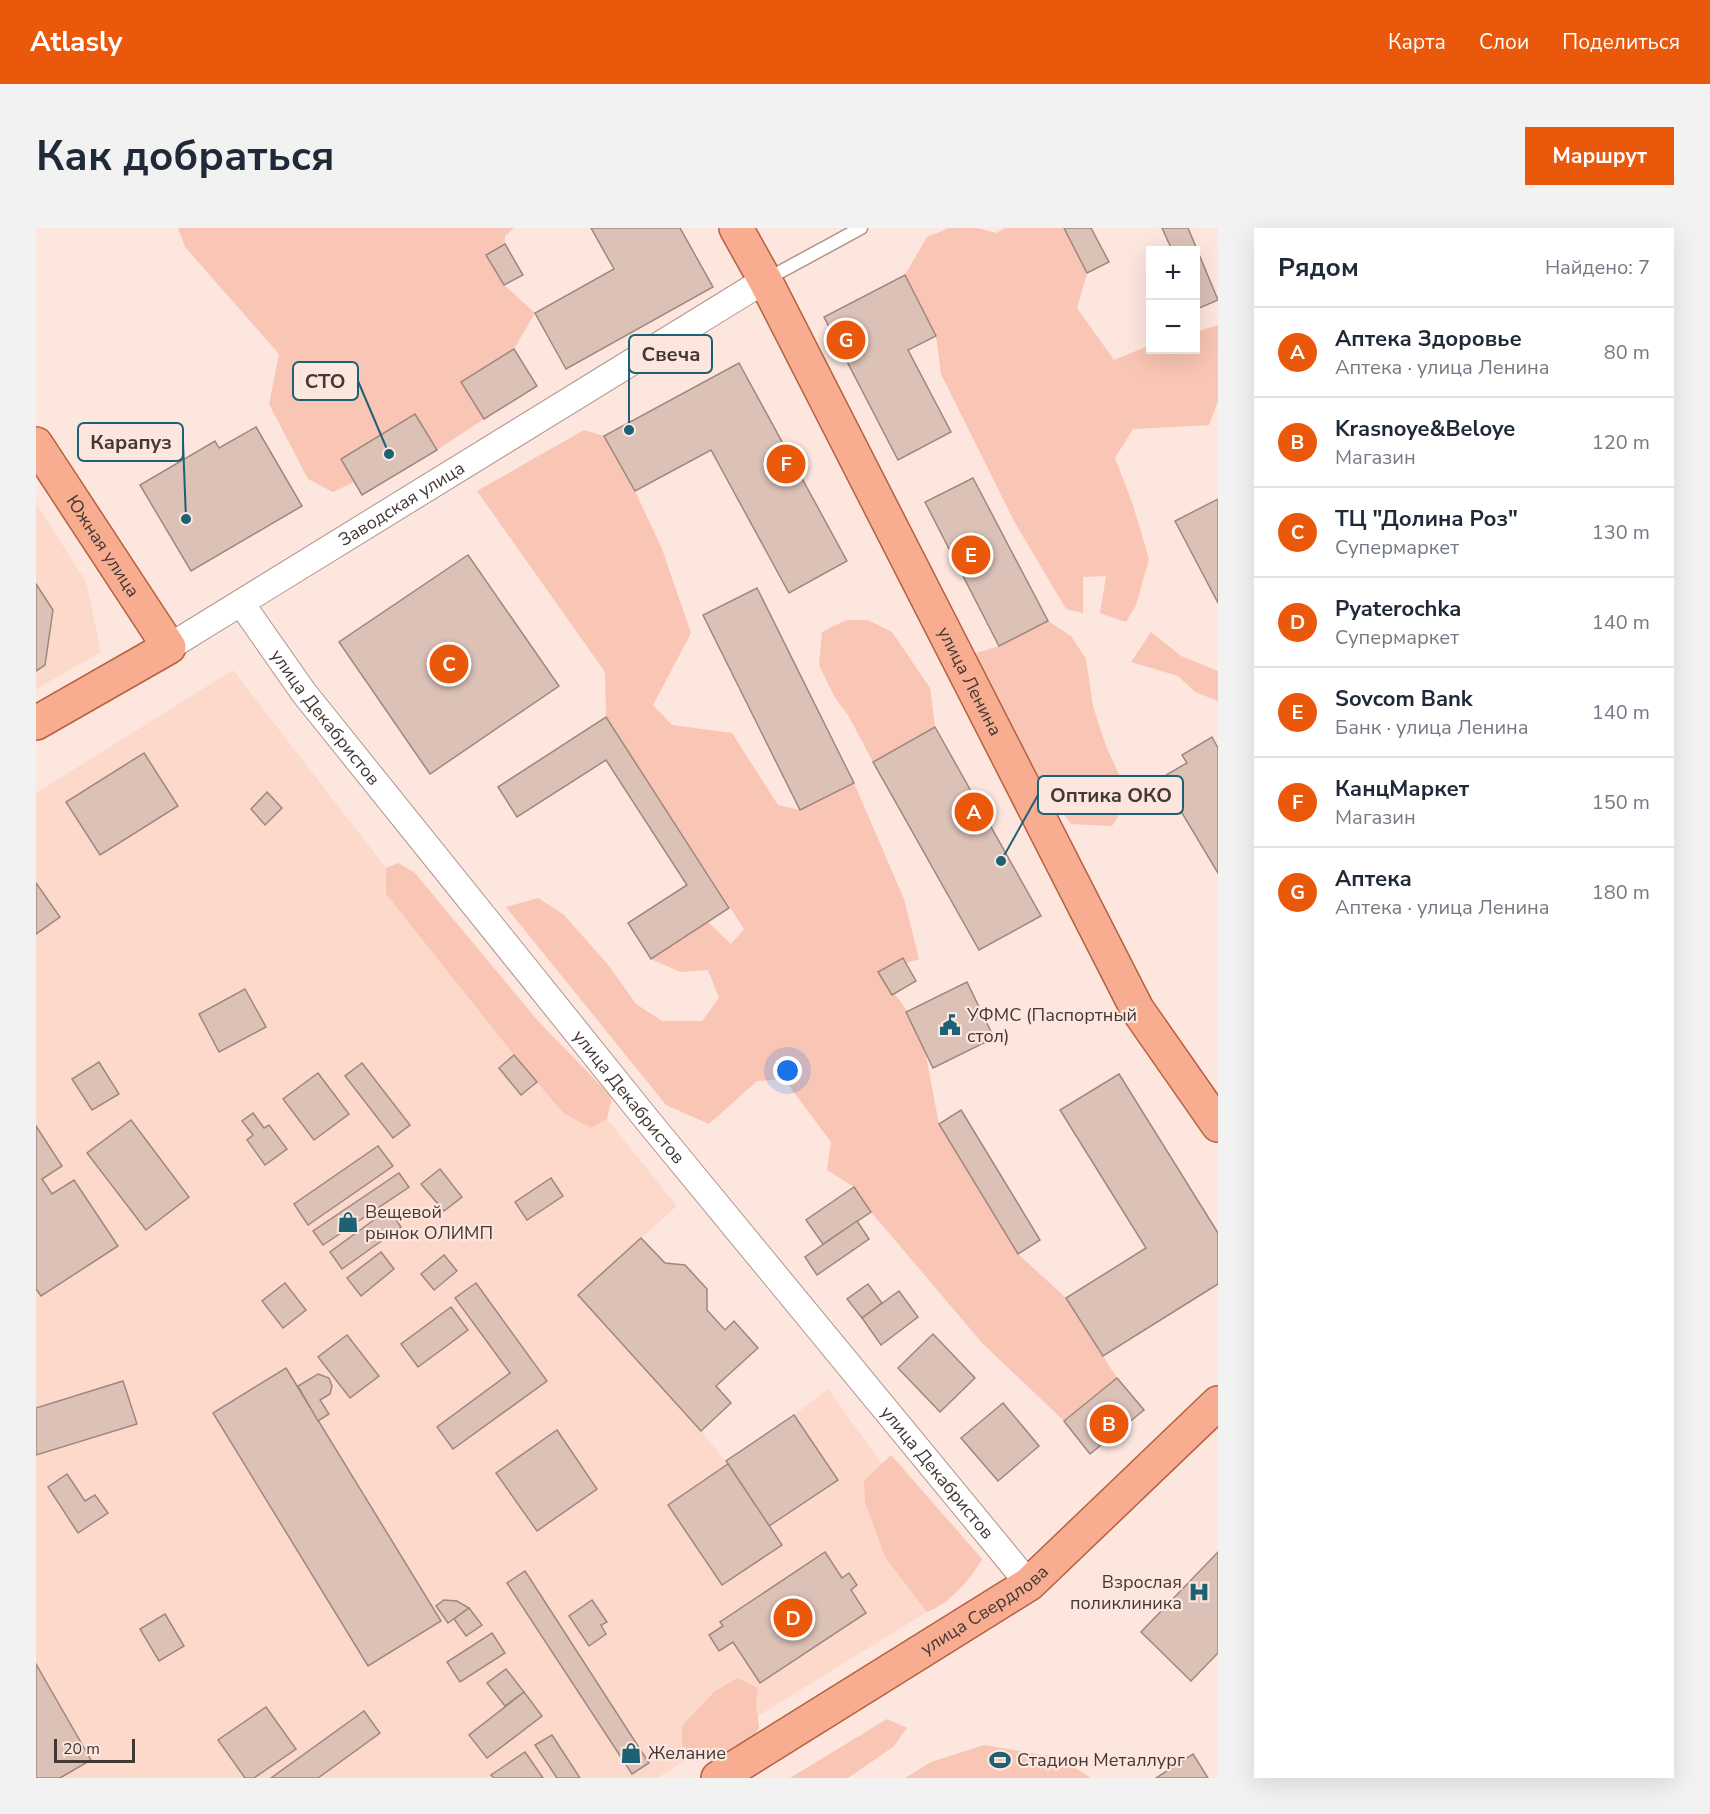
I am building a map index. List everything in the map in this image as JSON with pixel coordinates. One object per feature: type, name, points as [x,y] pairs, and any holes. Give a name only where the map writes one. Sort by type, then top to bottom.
[{"type":"main road","name":"улица Ленина","points":[[736,228],[765,280],[1137,1009],[1218,1125]]},
{"type":"main road","name":"Южная улица","points":[[36,444],[169,647]]},
{"type":"main road","name":"Заводская улица","points":[[36,723],[169,647]]},
{"type":"main road","name":"улица Свердлова","points":[[718,1778],[1029,1584],[1218,1403]]},
{"type":"street","name":"Заводская улица","points":[[169,647],[765,280]]},
{"type":"street","name":"улица Декабристов","points":[[241,603],[303,693],[648,1121],[1029,1584]]},
{"type":"lane","points":[[765,280],[861,228]]},
{"type":"shaded area","points":[[178,228],[514,228],[505,236],[505,244],[487,255],[504,285],[535,313],[514,349],[461,382],[484,419],[437,450],[415,414],[341,459],[354,482],[333,492],[308,479],[269,404],[279,354],[185,247]]},
{"type":"shaded area","points":[[949,228],[977,228],[996,233],[1005,228],[1064,228],[1087,273],[1077,308],[1114,360],[1146,347],[1146,354],[1200,354],[1200,331],[1218,325],[1218,401],[1209,425],[1133,429],[1115,458],[1133,505],[1149,559],[1136,605],[1126,622],[1100,613],[1106,576],[1083,577],[1083,613],[1066,609],[1014,521],[941,374],[936,336],[905,275],[927,237]]},
{"type":"shaded area","points":[[584,430],[604,436],[635,491],[662,549],[691,633],[653,705],[672,725],[732,733],[778,805],[800,810],[854,783],[904,899],[919,959],[879,972],[921,1030],[939,1124],[1018,1254],[1066,1298],[1117,1378],[1064,1421],[983,1344],[871,1212],[854,1187],[827,1170],[831,1142],[784,1079],[757,1081],[709,1124],[666,1105],[506,907],[538,898],[564,915],[609,966],[636,1004],[662,1021],[702,1021],[719,998],[708,970],[680,972],[651,959],[708,922],[731,944],[744,929],[606,717],[605,672],[477,491]]},
{"type":"shaded area","points":[[36,503],[86,582],[101,652],[36,689]]},
{"type":"shaded area","points":[[846,620],[868,620],[892,632],[930,688],[935,727],[873,762],[848,715],[835,698],[819,665],[822,632]]},
{"type":"shaded area","points":[[1048,621],[1071,636],[1086,659],[1093,706],[1106,746],[1122,781],[1125,805],[1112,826],[1071,824],[1047,793],[981,670],[976,653],[999,646]]},
{"type":"shaded area","points":[[1151,632],[1181,656],[1218,671],[1218,701],[1195,692],[1178,676],[1131,662]]},
{"type":"shaded area","name":"Вещевой рынок ОЛИМП","points":[[233,670],[386,868],[386,894],[514,1055],[563,1113],[591,1128],[607,1119],[677,1206],[578,1295],[726,1461],[828,1389],[882,1464],[864,1481],[886,1557],[927,1612],[657,1778],[36,1778],[36,793]]},
{"type":"shaded area","points":[[398,863],[415,873],[538,1021],[612,1097],[607,1119],[591,1128],[563,1113],[514,1055],[386,894],[386,868]]},
{"type":"shaded area","points":[[891,1455],[982,1559],[959,1590],[944,1603],[927,1612],[885,1557],[865,1502],[864,1481]]},
{"type":"shaded area","points":[[737,1678],[758,1688],[756,1703],[759,1728],[737,1750],[724,1757],[708,1761],[682,1746],[682,1726],[714,1692]]},
{"type":"shaded area","points":[[887,1719],[907,1728],[893,1747],[848,1778],[790,1778]]},
{"type":"shaded area","name":"Стадион Металлург","points":[[984,1745],[1060,1758],[1091,1778],[905,1778],[931,1762]]},
{"type":"building","points":[[591,228],[680,228],[713,287],[566,369],[535,313],[614,269]]},
{"type":"building","points":[[1064,228],[1091,228],[1109,262],[1087,273]]},
{"type":"building","points":[[1162,228],[1188,228],[1196,246],[1170,246]]},
{"type":"building","points":[[505,244],[523,275],[504,285],[486,255]]},
{"type":"building","points":[[1200,257],[1218,300],[1200,308]]},
{"type":"building","points":[[905,275],[936,336],[908,350],[951,432],[898,460],[824,317]]},
{"type":"building","points":[[514,349],[537,386],[484,419],[461,382]]},
{"type":"building","points":[[739,363],[847,561],[789,593],[711,450],[635,491],[604,436]]},
{"type":"building","points":[[415,414],[437,450],[362,495],[341,459]]},
{"type":"building","points":[[256,427],[302,506],[191,571],[140,485],[215,441],[219,448]]},
{"type":"building","points":[[973,478],[1048,621],[999,646],[925,502]]},
{"type":"building","points":[[1218,499],[1218,603],[1175,521]]},
{"type":"building","points":[[468,555],[559,686],[430,774],[339,642]]},
{"type":"building","points":[[36,584],[53,610],[45,665],[36,671]]},
{"type":"building","points":[[757,588],[854,783],[800,810],[703,615]]},
{"type":"building","points":[[606,717],[729,908],[651,959],[628,923],[687,885],[606,760],[517,817],[498,787]]},
{"type":"building","points":[[935,727],[1041,916],[979,950],[873,762]]},
{"type":"building","points":[[1212,737],[1218,748],[1218,873],[1161,778],[1187,763],[1182,755]]},
{"type":"building","points":[[144,753],[178,806],[100,855],[66,802]]},
{"type":"building","points":[[267,792],[282,808],[265,825],[251,809]]},
{"type":"building","points":[[36,883],[60,917],[36,934]]},
{"type":"building","points":[[903,958],[916,981],[892,995],[878,972]]},
{"type":"building","name":"УФМС (Паспортный стол)","points":[[967,982],[994,1038],[933,1068],[906,1012]]},
{"type":"building","points":[[245,989],[266,1027],[219,1052],[199,1014]]},
{"type":"building","points":[[514,1055],[537,1082],[521,1095],[499,1068]]},
{"type":"building","points":[[99,1062],[119,1094],[92,1110],[72,1079]]},
{"type":"building","points":[[362,1063],[410,1125],[393,1138],[345,1076]]},
{"type":"building","points":[[318,1073],[349,1114],[314,1140],[283,1099]]},
{"type":"building","points":[[1119,1074],[1218,1233],[1218,1284],[1103,1356],[1066,1298],[1146,1248],[1060,1110]]},
{"type":"building","points":[[961,1110],[1040,1240],[1018,1254],[939,1124]]},
{"type":"building","points":[[253,1113],[264,1128],[269,1125],[287,1149],[265,1165],[247,1140],[253,1135],[242,1121]]},
{"type":"building","points":[[131,1120],[189,1197],[146,1230],[87,1153]]},
{"type":"building","points":[[36,1126],[62,1166],[42,1179],[52,1194],[74,1180],[118,1246],[41,1296],[36,1289]]},
{"type":"building","points":[[378,1146],[393,1166],[308,1225],[294,1204]]},
{"type":"building","points":[[440,1169],[462,1197],[444,1211],[421,1184]]},
{"type":"building","points":[[399,1173],[409,1187],[323,1245],[313,1231]]},
{"type":"building","points":[[551,1178],[563,1196],[527,1220],[515,1202]]},
{"type":"building","points":[[854,1187],[871,1212],[823,1244],[806,1220]]},
{"type":"building","points":[[389,1209],[401,1227],[342,1269],[330,1252]]},
{"type":"building","points":[[857,1221],[869,1239],[817,1275],[805,1257]]},
{"type":"building","points":[[641,1238],[665,1263],[685,1265],[707,1289],[707,1310],[725,1330],[734,1321],[758,1348],[716,1386],[731,1403],[701,1431],[578,1295]]},
{"type":"building","points":[[381,1252],[394,1269],[361,1296],[347,1278]]},
{"type":"building","points":[[444,1255],[457,1271],[434,1290],[421,1274]]},
{"type":"building","points":[[285,1283],[306,1310],[283,1328],[262,1301]]},
{"type":"building","points":[[476,1283],[547,1381],[453,1449],[437,1427],[510,1373],[455,1298]]},
{"type":"building","points":[[868,1284],[882,1303],[862,1318],[847,1299]]},
{"type":"building","points":[[899,1291],[918,1317],[881,1345],[862,1318]]},
{"type":"building","points":[[451,1307],[468,1330],[418,1367],[401,1344]]},
{"type":"building","points":[[933,1334],[975,1378],[940,1412],[898,1368]]},
{"type":"building","points":[[347,1335],[379,1376],[350,1398],[318,1357]]},
{"type":"building","points":[[286,1368],[441,1621],[368,1666],[213,1413]]},
{"type":"building","points":[[318,1374],[329,1378],[332,1386],[330,1394],[320,1400],[329,1414],[318,1421],[298,1386]]},
{"type":"building","points":[[1117,1378],[1144,1410],[1090,1454],[1064,1421]]},
{"type":"building","points":[[123,1381],[137,1424],[36,1455],[36,1408]]},
{"type":"building","points":[[1003,1403],[1039,1446],[998,1481],[961,1438]]},
{"type":"building","points":[[794,1415],[838,1480],[769,1526],[726,1461]]},
{"type":"building","points":[[557,1430],[597,1489],[537,1531],[496,1473]]},
{"type":"building","points":[[728,1464],[782,1545],[722,1585],[668,1505]]},
{"type":"building","points":[[67,1474],[85,1501],[95,1495],[108,1513],[78,1533],[48,1487]]},
{"type":"building","points":[[825,1552],[842,1578],[849,1573],[857,1585],[851,1590],[866,1613],[760,1683],[733,1642],[719,1651],[709,1635],[723,1626],[720,1622]]},
{"type":"building","name":"Взрослая поликлиника","points":[[1218,1552],[1218,1653],[1191,1681],[1141,1632]]},
{"type":"building","points":[[525,1571],[649,1763],[632,1774],[507,1583]]},
{"type":"building","points":[[444,1600],[457,1601],[469,1608],[448,1623],[436,1606]]},
{"type":"building","points":[[592,1600],[607,1622],[601,1625],[606,1634],[589,1646],[569,1616]]},
{"type":"building","points":[[469,1608],[482,1625],[466,1636],[454,1619]]},
{"type":"building","points":[[165,1614],[184,1646],[159,1661],[140,1629]]},
{"type":"building","points":[[492,1633],[505,1653],[460,1682],[447,1662]]},
{"type":"building","points":[[36,1664],[91,1760],[60,1778],[36,1778]]},
{"type":"building","points":[[506,1669],[524,1692],[505,1706],[487,1683]]},
{"type":"building","points":[[524,1692],[542,1716],[487,1758],[469,1735]]},
{"type":"building","points":[[266,1707],[296,1749],[254,1778],[245,1778],[218,1740]]},
{"type":"building","points":[[364,1711],[380,1733],[318,1778],[271,1778]]},
{"type":"building","points":[[552,1735],[580,1778],[557,1778],[535,1745]]},
{"type":"building","points":[[525,1752],[543,1778],[494,1778],[491,1775]]},
{"type":"building","points":[[1193,1754],[1208,1778],[1156,1778]]},
{"type":"place","name":"Аптека","points":[[846,340]]},
{"type":"place","name":"Свеча","points":[[629,430]]},
{"type":"place","name":"СТО","points":[[389,454]]},
{"type":"place","name":"КанцМаркет","points":[[786,464]]},
{"type":"place","name":"Карапуз","points":[[186,519]]},
{"type":"place","name":"Sovcom Bank","points":[[971,555]]},
{"type":"place","name":"ТЦ \"Долина Роз\"","points":[[449,664]]},
{"type":"place","name":"Аптека Здоровье","points":[[974,812]]},
{"type":"place","name":"Оптика ОКО","points":[[1001,861]]},
{"type":"place","name":"УФМС (Паспортный стол)","points":[[950,1025]]},
{"type":"place","name":"Вещевой рынок ОЛИМП","points":[[348,1222]]},
{"type":"place","name":"Krasnoye&Beloye","points":[[1109,1424]]},
{"type":"place","name":"Взрослая поликлиника","points":[[1199,1592]]},
{"type":"place","name":"Pyaterochka","points":[[793,1618]]},
{"type":"place","name":"Желание","points":[[631,1753]]},
{"type":"place","name":"Стадион Металлург","points":[[1000,1760]]}]
